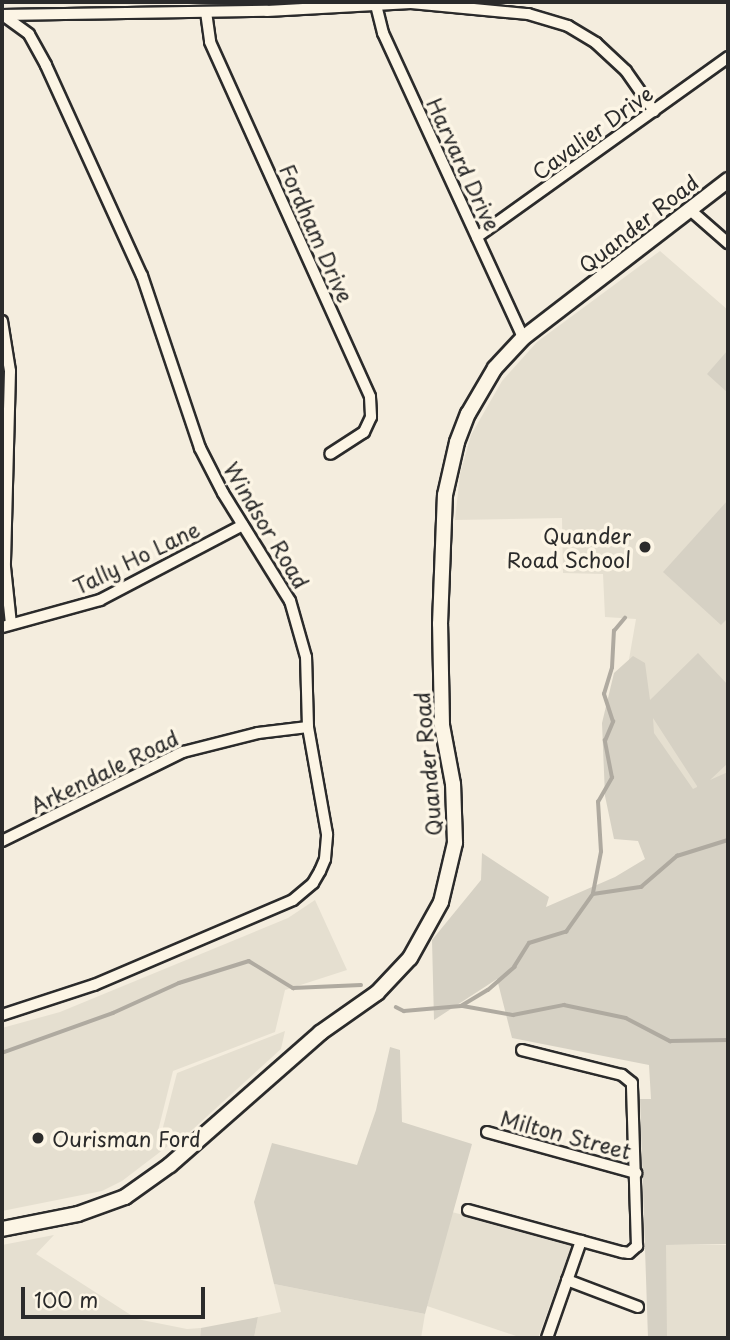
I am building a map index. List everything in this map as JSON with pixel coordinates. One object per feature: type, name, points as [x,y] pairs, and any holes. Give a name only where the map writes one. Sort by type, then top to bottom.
[{"type":"street","points":[[2,15],[206,12],[376,5],[470,7],[528,14],[557,21],[586,36],[609,54],[654,111]]},
{"type":"street","name":"Harvard Drive","points":[[376,5],[383,33],[523,338]]},
{"type":"street","name":"Fordham Drive","points":[[206,12],[210,43],[370,397],[372,416],[364,432],[356,440],[330,454]]},
{"type":"street","name":"Windsor Road","points":[[2,15],[29,34],[46,65],[142,276],[200,448],[243,525],[282,584],[297,619],[306,657],[308,727],[327,847],[320,872],[304,893],[244,922],[94,985],[2,1014]]},
{"type":"street","name":"Cavalier Drive","points":[[477,237],[728,57]]},
{"type":"street","name":"Quander Road","points":[[2,1229],[78,1213],[125,1197],[170,1164],[320,1033],[377,993],[410,958],[425,935],[446,888],[455,843],[456,810],[444,738],[440,678],[445,495],[457,442],[480,392],[506,354],[523,338],[728,180]]},
{"type":"street","points":[[689,209],[728,243]]},
{"type":"street","points":[[2,321],[10,371],[4,476],[6,626]]},
{"type":"street","name":"Tally Ho Lane","points":[[6,626],[100,600],[243,525]]},
{"type":"street","name":"Arkendale Road","points":[[2,841],[183,752],[258,733],[308,727]]},
{"type":"street","points":[[468,1210],[629,1253],[637,1246],[633,1090],[629,1078],[522,1050]]},
{"type":"street","name":"Milton Street","points":[[487,1132],[636,1173]]},
{"type":"street","points":[[547,1338],[581,1241]]},
{"type":"street","points":[[567,1280],[638,1307]]},
{"type":"shaded area","name":"Quander Road School","points":[[660,251],[728,310],[728,830],[610,769],[636,619],[605,617],[603,574],[563,573],[562,518],[455,520],[460,474],[471,435],[502,381],[537,342]]},
{"type":"shaded area","points":[[728,350],[728,393],[707,374]]},
{"type":"shaded area","points":[[728,500],[728,618],[721,625],[663,572]]},
{"type":"shaded area","points":[[698,653],[728,685],[728,763],[710,780],[728,772],[728,1244],[666,1245],[667,1338],[648,1338],[640,1099],[651,1099],[649,1065],[512,1038],[497,979],[434,1020],[432,940],[481,880],[482,853],[549,897],[546,907],[615,877],[645,859],[638,841],[614,839],[605,796],[602,723],[614,673],[633,656],[645,663],[650,700]],"holes":[[[653,718],[697,786],[693,789],[654,733]]]},
{"type":"shaded area","points":[[315,900],[347,970],[285,990],[275,1032],[173,1071],[158,1131],[162,1131],[177,1073],[285,1031],[281,1049],[181,1140],[177,1139],[122,1181],[102,1191],[2,1211],[2,1028],[60,1012],[288,918]]},
{"type":"shaded area","points":[[390,1047],[400,1050],[402,1122],[472,1144],[425,1314],[274,1284],[254,1202],[272,1143],[357,1165],[376,1110]]},
{"type":"shaded area","points":[[452,1212],[572,1244],[538,1338],[522,1338],[427,1306]]},
{"type":"shaded area","points":[[54,1235],[36,1254],[137,1319],[187,1329],[201,1328],[200,1338],[2,1338],[2,1245]]},
{"type":"shaded area","points":[[649,1245],[728,1245],[728,1338],[649,1338]]},
{"type":"shaded area","points":[[274,1284],[425,1314],[421,1338],[254,1338],[258,1317],[281,1312]]},
{"type":"shaded area","points":[[258,1317],[254,1338],[200,1338],[201,1328]]},
{"type":"waterway","points":[[593,893],[601,852],[598,802],[612,778],[605,741],[613,722],[604,694],[612,668],[614,631],[625,618]]},
{"type":"waterway","points":[[396,1007],[404,1011],[461,1006],[488,990],[514,967],[529,943],[566,932],[593,894],[641,887],[677,856],[728,840]]},
{"type":"waterway","points":[[2,1053],[113,1013],[179,983],[249,961],[293,988],[361,985]]},
{"type":"waterway","points":[[463,1006],[513,1015],[564,1005],[626,1018],[670,1041],[728,1040]]},
{"type":"place","name":"Quander Road School","points":[[645,547]]},
{"type":"place","name":"Ourisman Ford","points":[[38,1138]]}]
